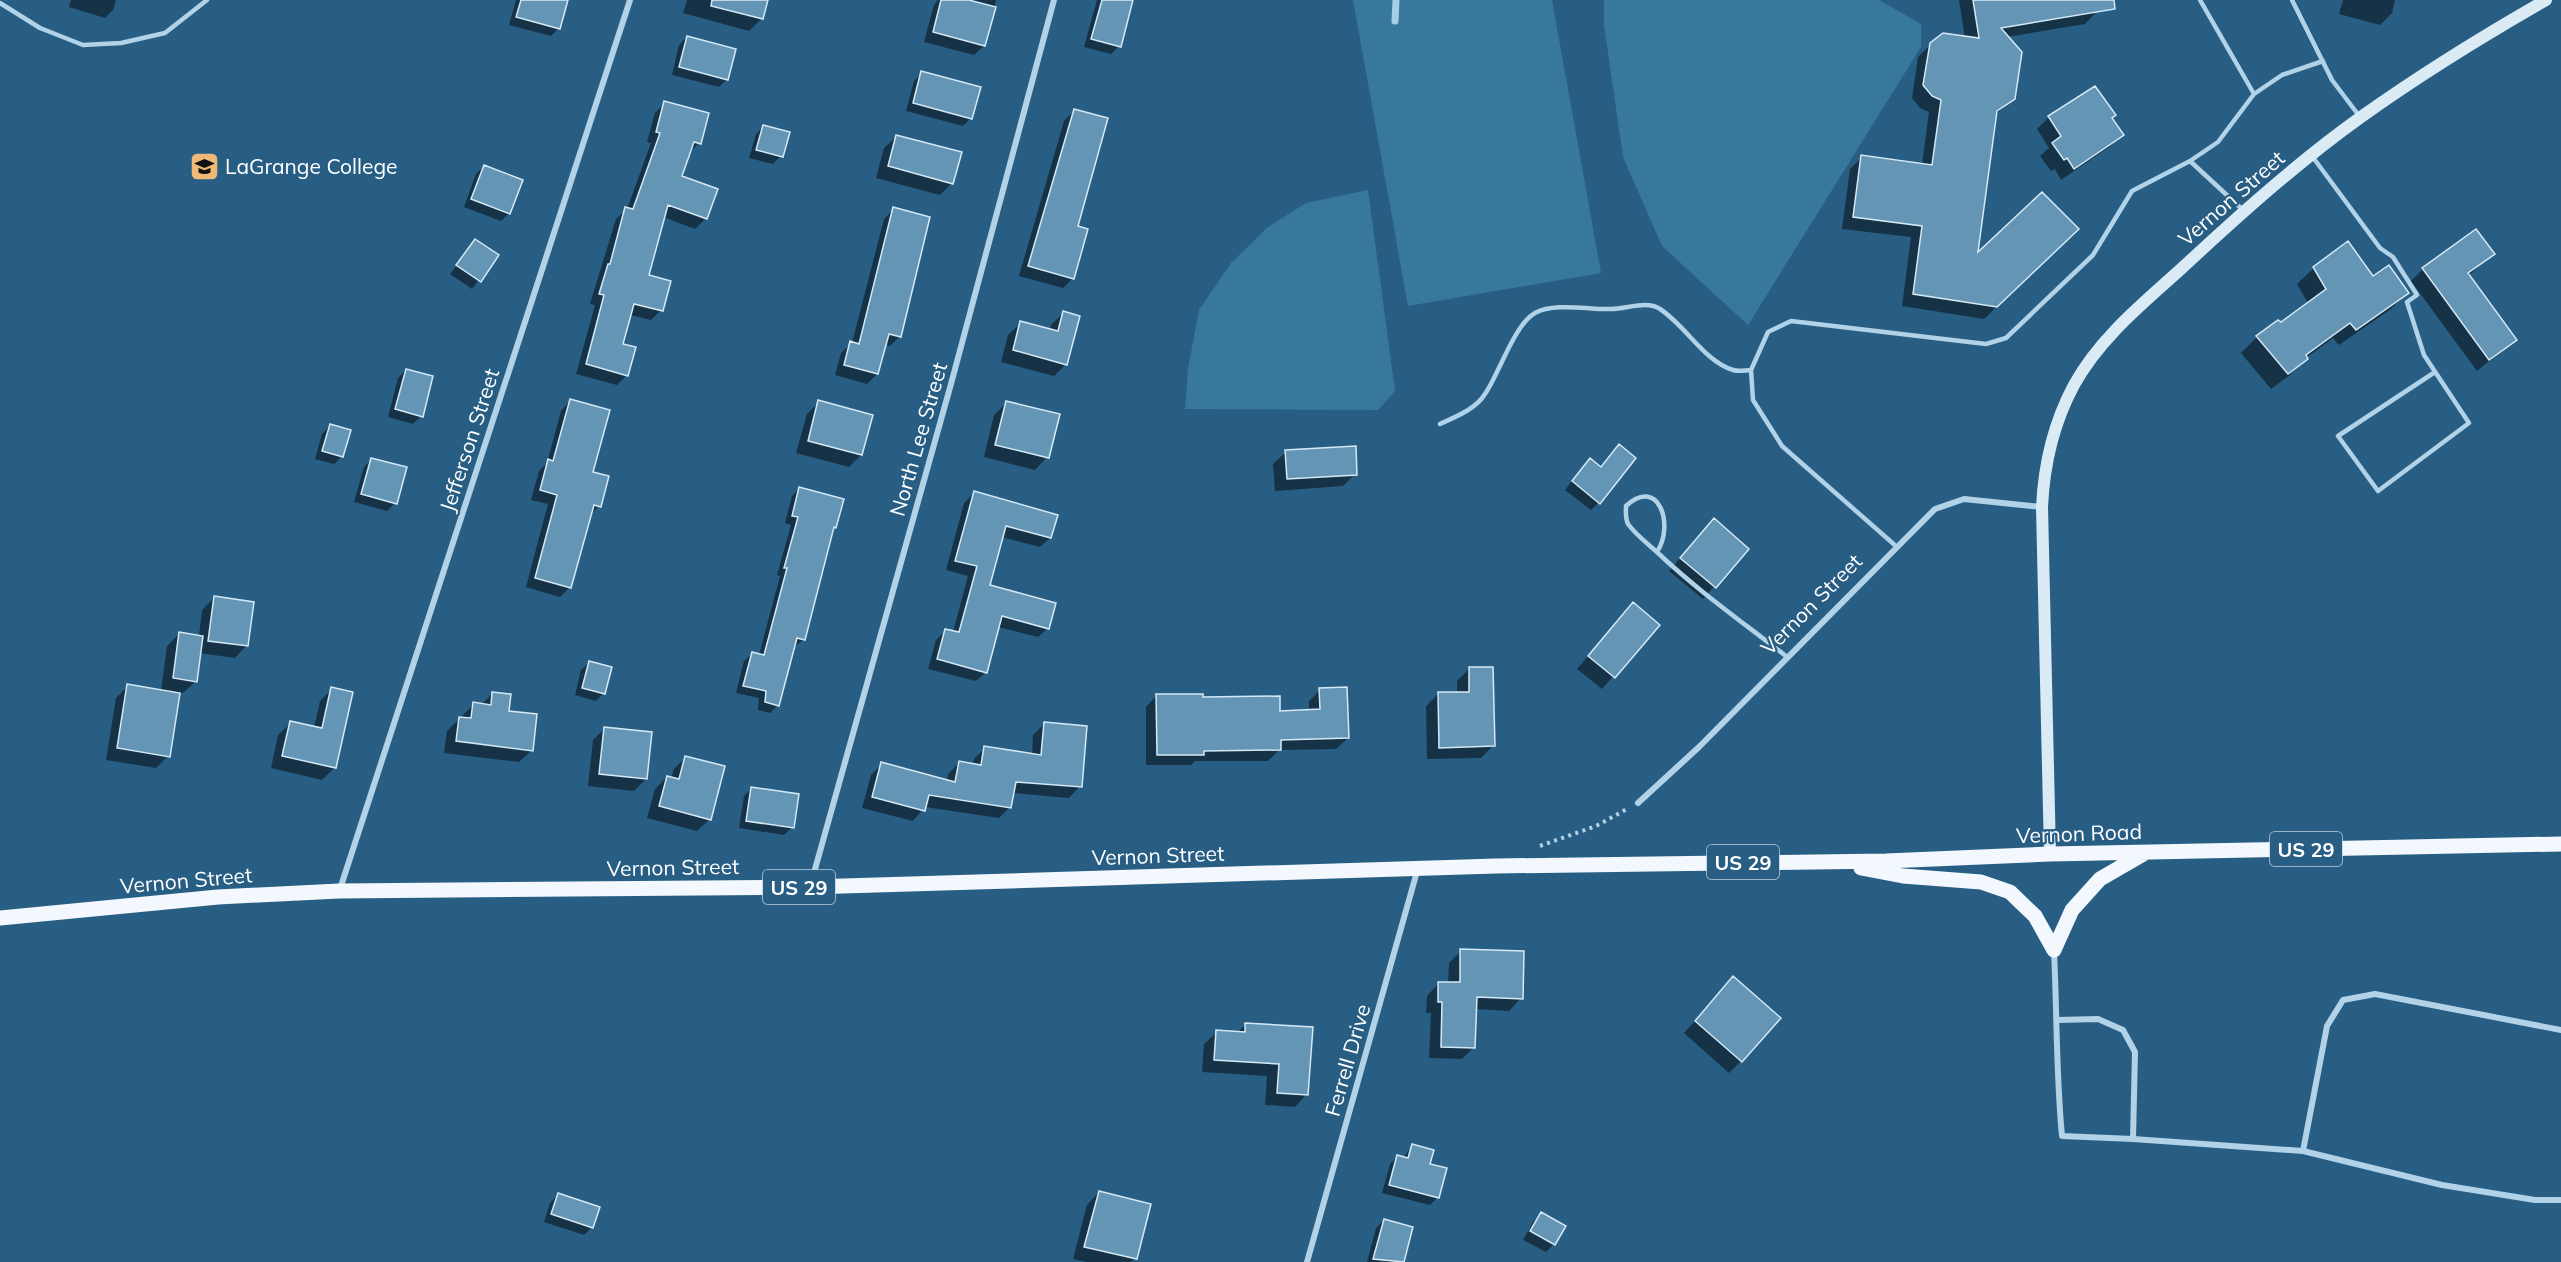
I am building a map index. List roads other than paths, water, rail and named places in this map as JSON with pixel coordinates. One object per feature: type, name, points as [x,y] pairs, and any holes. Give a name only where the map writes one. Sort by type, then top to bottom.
[{"type":"main road","name":"Vernon Road","points":[[1599,864],[1829,862],[2050,854],[2561,844]]},
{"type":"main road","points":[[2054,950],[2072,909],[2100,879],[2147,852]]},
{"type":"main road","points":[[1829,862],[1902,876],[1981,882],[2010,892],[2035,916],[2054,950]]},
{"type":"main road","name":"Vernon Street","points":[[0,918],[218,897],[339,891],[810,887],[1599,864]]},
{"type":"street","name":"Jefferson Street","points":[[339,891],[630,0]]},
{"type":"street","name":"North Lee Street","points":[[810,887],[954,372],[1054,0]]},
{"type":"street","name":"Vernon Street","points":[[2050,854],[2042,507],[2045,466],[2053,434],[2074,384],[2109,337],[2141,306],[2245,212],[2312,156],[2360,117],[2546,0]]},
{"type":"street","name":"Vernon Street","points":[[1638,803],[1698,747],[1935,509],[1964,500],[2042,507]]},
{"type":"street","name":"Ferrell Drive","points":[[1307,1262],[1419,868]]},
{"type":"street","points":[[2054,950],[2057,1086],[2062,1136],[2303,1151],[2442,1185],[2535,1200],[2561,1200]]},
{"type":"street","points":[[2303,1151],[2327,1026],[2343,1000],[2375,994],[2561,1030]]},
{"type":"street","points":[[2057,1020],[2098,1019],[2123,1030],[2135,1052],[2133,1139]]},
{"type":"lane","points":[[0,3],[40,28],[83,45],[121,43],[165,33],[207,0]]},
{"type":"lane","points":[[2200,0],[2254,94]]},
{"type":"lane","points":[[2292,0],[2332,80],[2360,117]]},
{"type":"lane","points":[[1897,547],[1782,446],[1753,400],[1751,370],[1768,332],[1791,321],[1986,344],[2006,338],[2093,255],[2132,191],[2190,161],[2218,142],[2254,94],[2282,75],[2323,61]]},
{"type":"lane","points":[[2312,156],[2380,248],[2393,257],[2417,295],[2407,302],[2424,356],[2435,372],[2469,423],[2378,491],[2338,436],[2435,372]]},
{"type":"lane","points":[[2190,161],[2245,212]]},
{"type":"lane","points":[[1440,424],[1464,412],[1484,396],[1519,329],[1535,313],[1552,309],[1573,307],[1611,309],[1645,305],[1659,308],[1719,363],[1735,371],[1751,370]]},
{"type":"lane","points":[[1657,552],[1665,535],[1663,513],[1659,504],[1646,497],[1635,499],[1626,506],[1627,523],[1657,552],[1678,572],[1787,657]]},
{"type":"waterway","points":[[1395,21],[1396,0]]},
{"type":"place","name":"LaGrange College","points":[[204,166]]}]
